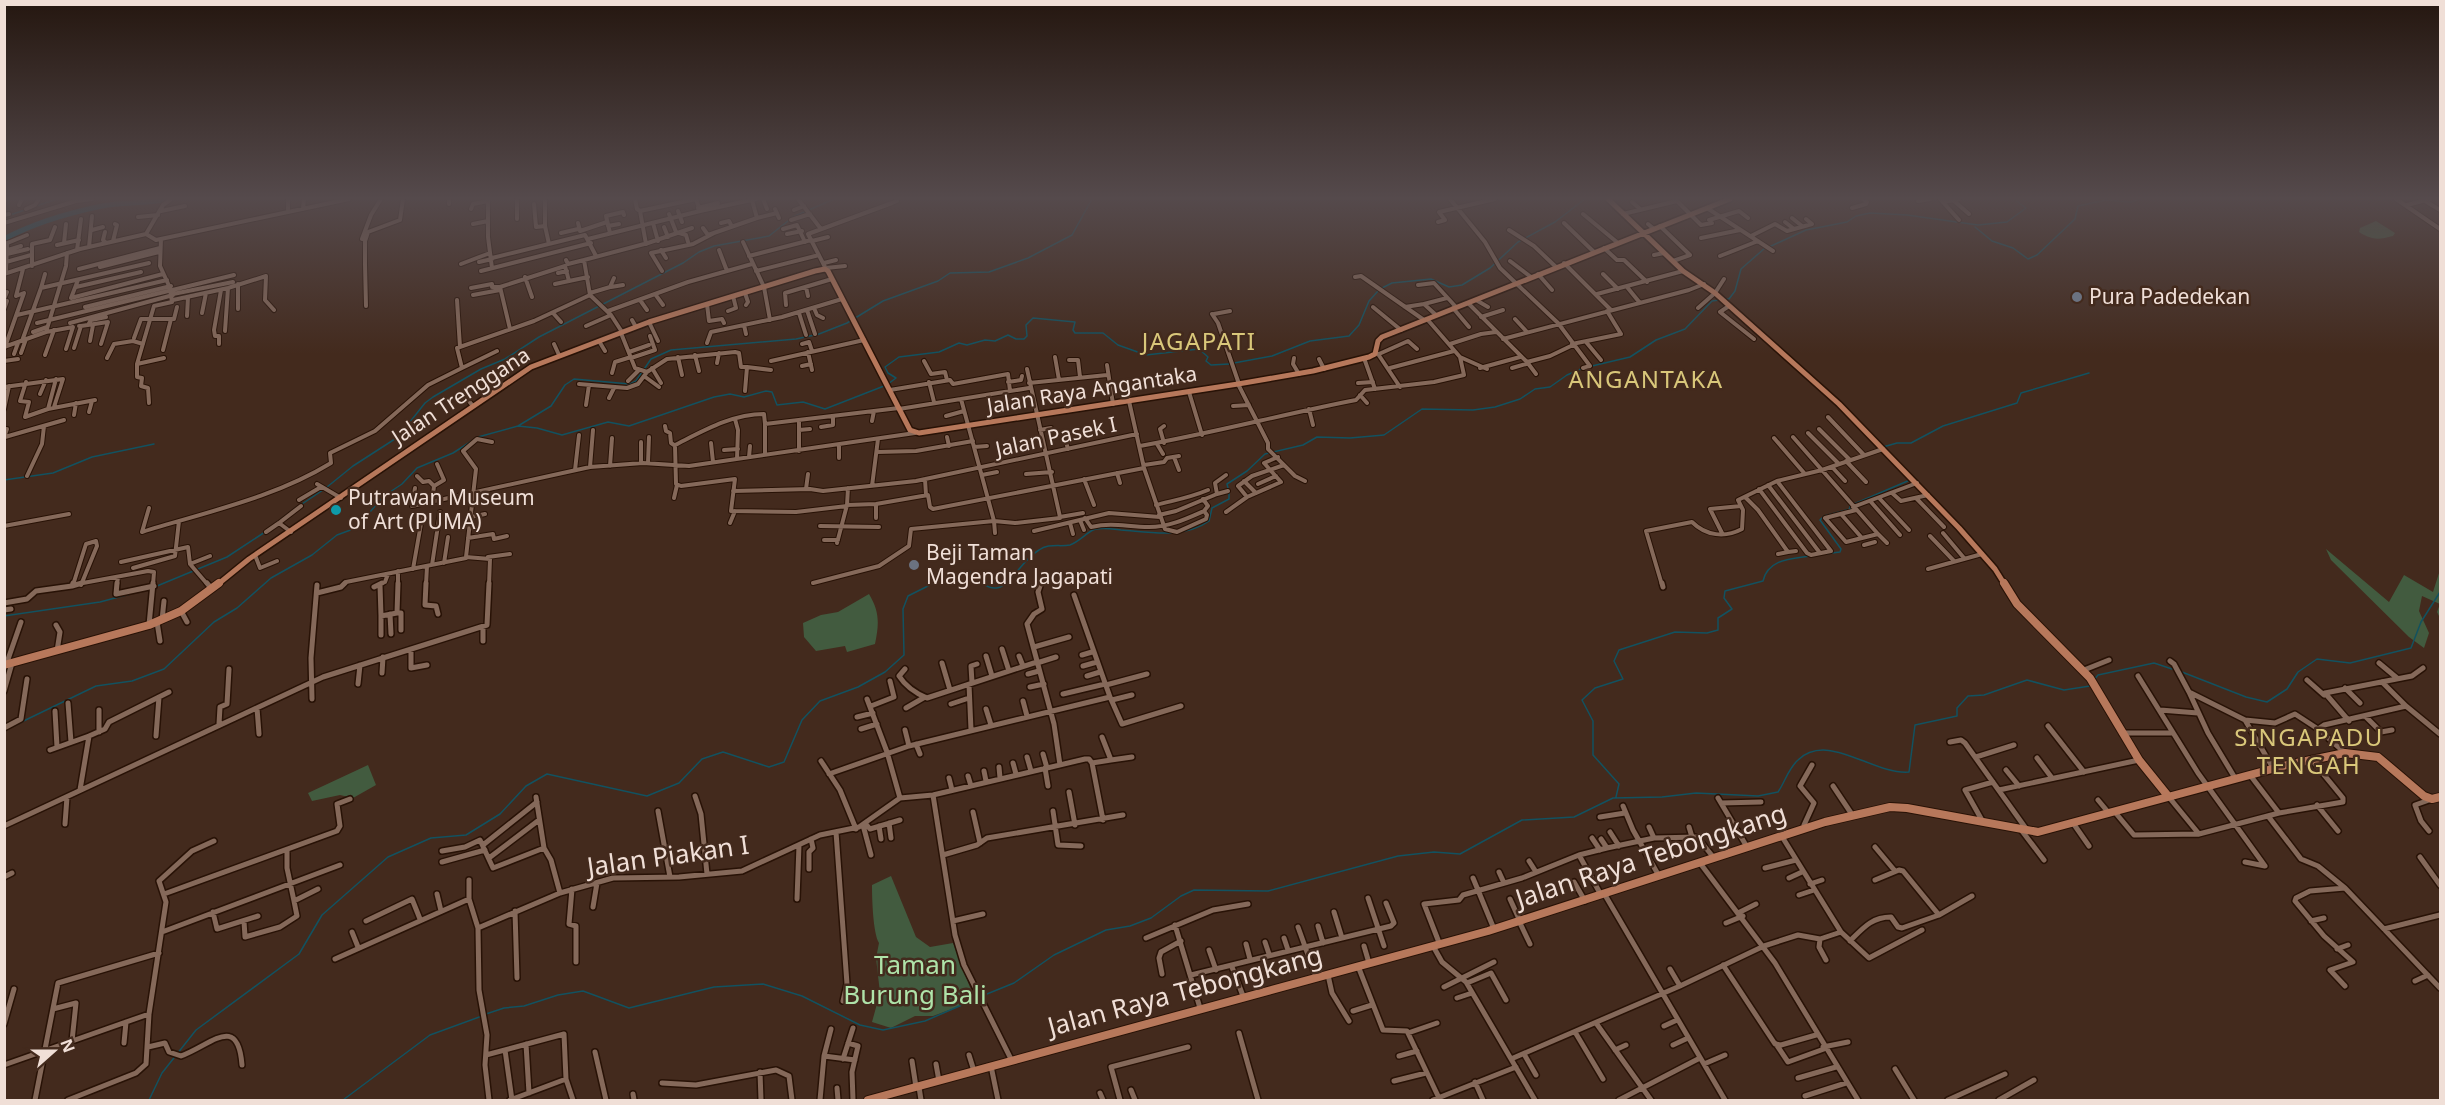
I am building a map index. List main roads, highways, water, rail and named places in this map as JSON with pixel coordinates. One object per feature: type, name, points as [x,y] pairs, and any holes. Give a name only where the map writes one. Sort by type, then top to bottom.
[{"type":"main road","name":"Jalan Raya Angantaka","points":[[915,433],[1113,404],[1299,374],[1306,370],[1324,369],[1373,355],[1377,353],[1380,339],[1598,251]]},
{"type":"main road","points":[[1662,251],[1683,271],[1715,293],[1791,360],[1883,449],[1913,484],[1928,495],[1998,573],[2017,604],[2084,670],[2139,760],[2168,796]]},
{"type":"main road","name":"Jalan Trenggana","points":[[8,665],[149,625],[181,610],[255,555],[342,498],[520,373],[553,360],[559,355],[649,322],[825,267],[891,388],[910,430],[915,433]]},
{"type":"main road","name":"Jalan Raya Tebongkang","points":[[868,1101],[1243,996],[1436,946],[1603,896],[1781,835],[1890,807],[1901,807],[2038,832],[2273,768],[2345,753],[2378,757],[2421,793],[2436,798]]},
{"type":"waterway","points":[[327,487],[353,466],[398,437],[425,403],[433,397],[481,369],[505,359],[539,337],[683,263],[703,251]]},
{"type":"waterway","points":[[518,426],[551,406],[565,385],[574,379],[630,384],[636,381],[651,359],[671,350],[796,339],[819,334],[847,323],[883,301],[938,281],[950,273],[989,272],[1042,251]]},
{"type":"waterway","points":[[1382,288],[1392,283],[1431,279],[1449,287],[1462,285],[1490,268],[1509,251]]},
{"type":"waterway","points":[[1724,299],[1729,299],[1735,291],[1741,269],[1762,251]]},
{"type":"waterway","points":[[2016,251],[2028,259],[2042,251]]},
{"type":"waterway","points":[[1234,363],[1272,356],[1310,341],[1349,336],[1359,325],[1369,301],[1378,291]]},
{"type":"waterway","points":[[1592,366],[1630,357],[1656,340],[1685,329],[1712,301],[1719,300]]},
{"type":"waterway","points":[[888,384],[896,378],[888,373],[885,367],[899,357],[939,352],[959,343],[967,345],[985,340],[995,341],[1008,335],[1016,339],[1024,339],[1027,336],[1026,325],[1033,318],[1075,322],[1073,330],[1075,333],[1103,333],[1118,345],[1146,355],[1199,349],[1208,357],[1206,361],[1211,365],[1229,364]]},
{"type":"waterway","points":[[1228,488],[1227,484],[1247,471],[1265,454],[1303,445],[1317,437],[1350,438],[1384,435],[1422,409],[1473,410],[1495,407],[1520,399],[1535,389],[1550,387],[1567,375],[1581,369]]},
{"type":"waterway","points":[[1883,447],[1897,443],[1911,443],[1943,426],[2017,403],[2021,393],[2089,373]]},
{"type":"waterway","points":[[518,426],[537,428],[562,435],[608,422],[629,426],[714,397],[730,394],[744,397],[766,391],[772,392],[777,405],[803,402],[825,409],[884,386]]},
{"type":"waterway","points":[[9,728],[96,686],[132,681],[164,669],[214,622],[237,608],[271,578],[312,555],[337,535],[356,528],[384,496],[402,484],[417,468],[453,453],[478,437],[518,426]]},
{"type":"waterway","points":[[4,480],[53,473],[92,457],[154,444]]},
{"type":"waterway","points":[[1854,504],[1910,480]]},
{"type":"waterway","points":[[302,504],[323,490]]},
{"type":"waterway","points":[[149,1100],[162,1073],[196,1030],[299,954],[322,915],[388,857],[431,838],[466,835],[500,814],[526,786],[547,774],[647,796],[679,783],[702,759],[723,752],[769,767],[784,762],[802,720],[820,701],[858,687],[885,672],[904,655],[903,609],[908,596],[950,575],[970,572],[982,583],[992,588],[1000,587],[1029,557],[1043,548],[1070,545],[1096,529],[1166,533],[1199,527],[1209,521],[1212,508],[1229,499],[1229,493]]},
{"type":"waterway","points":[[271,527],[298,506]]},
{"type":"waterway","points":[[1824,554],[1840,552],[1841,549],[1820,520],[1824,516],[1850,509],[1850,506]]},
{"type":"waterway","points":[[157,586],[227,557],[265,532]]},
{"type":"waterway","points":[[1616,797],[1619,784],[1593,755],[1593,721],[1582,700],[1595,688],[1623,679],[1614,661],[1619,650],[1675,632],[1707,633],[1718,630],[1718,618],[1732,609],[1724,598],[1725,591],[1763,581],[1770,568],[1781,561],[1810,556]]},
{"type":"waterway","points":[[2182,672],[2246,697],[2267,702],[2287,689],[2298,672],[2317,659],[2350,663],[2411,648],[2421,622],[2440,592]]},
{"type":"waterway","points":[[4,616],[100,602],[130,594]]},
{"type":"waterway","points":[[2094,680],[2098,675],[2154,663],[2175,670]]},
{"type":"waterway","points":[[982,996],[1014,983],[1054,955],[1106,930],[1130,926],[1151,918],[1181,896],[1194,890],[1268,891],[1398,856],[1434,852],[1460,854],[1522,820],[1574,817],[1613,798],[1662,797],[1696,793],[1758,796],[1778,792],[1792,767],[1810,752],[1823,750],[1837,752],[1895,771],[1909,772],[1915,725],[1957,716],[1957,708],[1968,696],[1984,695],[2027,680],[2064,690],[2090,686]]},
{"type":"waterway","points":[[486,1014],[504,1008],[524,1006],[558,995],[583,991],[629,1008],[714,987],[763,984],[802,996],[860,1025],[883,1030],[925,1021],[978,998]]},
{"type":"waterway","points":[[343,1100],[430,1035],[482,1016]]},
{"type":"place","name":"Pura Padedekan","points":[[2077,297]]},
{"type":"place","name":"Putrawan Museum of Art (PUMA)","points":[[336,510]]},
{"type":"place","name":"Beji Taman Magendra Jagapati","points":[[914,565]]},
{"type":"district","name":"JAGAPATI","points":[[1199,342]]},
{"type":"district","name":"ANGANTAKA","points":[[1646,380]]},
{"type":"district","name":"SINGAPADU TENGAH","points":[[2309,752]]},
{"type":"park label","name":"Taman Burung Bali","points":[[915,980]]}]
